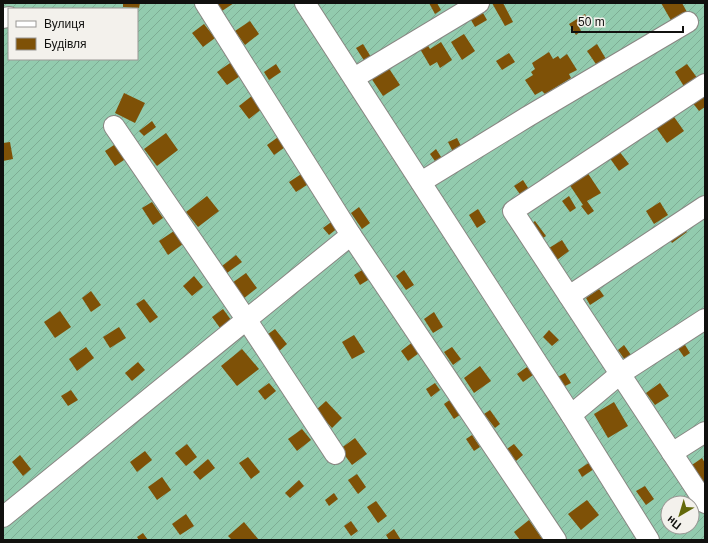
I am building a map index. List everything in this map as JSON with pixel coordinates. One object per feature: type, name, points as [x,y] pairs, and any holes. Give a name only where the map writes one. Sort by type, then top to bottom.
[{"type":"street","points":[[205,3],[350,235],[556,540]]},
{"type":"street","points":[[305,3],[571,415],[649,540]]},
{"type":"street","points":[[354,78],[479,3]]},
{"type":"street","points":[[421,182],[527,117],[688,22]]},
{"type":"street","points":[[705,84],[513,212],[705,503]]},
{"type":"street","points":[[114,126],[246,319],[335,454]]},
{"type":"street","points":[[569,296],[705,206]]},
{"type":"street","points":[[3,517],[350,235]]},
{"type":"street","points":[[571,415],[620,374],[705,319]]},
{"type":"street","points":[[672,453],[705,432]]},
{"type":"green space","points":[[3,3],[705,3],[705,540],[3,540]]},
{"type":"building","points":[[123,3],[140,3],[139,8],[123,7]]},
{"type":"building","points":[[216,3],[234,3],[222,11]]},
{"type":"building","points":[[429,3],[437,3],[441,10],[435,14]]},
{"type":"building","points":[[492,3],[503,3],[513,22],[505,26]]},
{"type":"building","points":[[661,3],[682,3],[687,12],[672,22]]},
{"type":"building","points":[[479,6],[487,20],[475,27],[467,13]]},
{"type":"building","points":[[585,14],[587,19],[578,25],[581,31],[576,35],[569,24]]},
{"type":"building","points":[[250,21],[259,34],[245,45],[235,31]]},
{"type":"building","points":[[204,24],[215,38],[203,47],[192,33]]},
{"type":"building","points":[[464,34],[475,51],[462,60],[451,42]]},
{"type":"building","points":[[441,42],[452,60],[440,68],[437,62],[430,66],[420,49],[427,44],[430,49]]},
{"type":"building","points":[[363,44],[371,57],[365,62],[356,48]]},
{"type":"building","points":[[597,44],[609,64],[600,70],[587,51]]},
{"type":"building","points":[[549,52],[553,59],[558,56],[560,59],[567,54],[577,70],[569,74],[571,78],[545,94],[542,91],[535,95],[525,80],[533,75],[531,72],[535,69],[532,63]]},
{"type":"building","points":[[509,53],[515,62],[502,70],[496,61]]},
{"type":"building","points":[[233,61],[243,74],[227,85],[217,72]]},
{"type":"building","points":[[276,64],[281,72],[269,80],[264,72]]},
{"type":"building","points":[[687,64],[698,79],[685,88],[675,72]]},
{"type":"building","points":[[388,67],[400,85],[383,96],[371,78]]},
{"type":"building","points":[[124,93],[145,103],[135,123],[115,113]]},
{"type":"building","points":[[705,94],[705,107],[699,111],[692,102]]},
{"type":"building","points":[[253,95],[263,108],[249,119],[239,106]]},
{"type":"building","points":[[672,114],[684,131],[667,143],[655,126]]},
{"type":"building","points":[[152,121],[156,127],[144,136],[139,131]]},
{"type":"building","points":[[166,133],[178,150],[157,166],[144,149]]},
{"type":"building","points":[[281,135],[288,145],[274,155],[267,145]]},
{"type":"building","points":[[457,138],[463,150],[454,154],[448,142]]},
{"type":"building","points":[[10,142],[13,159],[3,161],[3,143]]},
{"type":"building","points":[[117,143],[127,158],[115,166],[105,151]]},
{"type":"building","points":[[436,149],[443,160],[437,164],[430,154]]},
{"type":"building","points":[[619,151],[629,164],[619,171],[609,157]]},
{"type":"building","points":[[587,172],[601,193],[587,201],[594,211],[588,215],[581,206],[583,205],[569,184]]},
{"type":"building","points":[[303,173],[310,183],[296,192],[289,182]]},
{"type":"building","points":[[523,180],[530,191],[522,197],[514,186]]},
{"type":"building","points":[[207,196],[219,211],[198,227],[186,212]]},
{"type":"building","points":[[569,196],[576,208],[570,212],[562,201]]},
{"type":"building","points":[[152,202],[163,218],[153,225],[142,208]]},
{"type":"building","points":[[660,202],[668,215],[654,224],[646,211]]},
{"type":"building","points":[[359,207],[370,223],[362,229],[351,213]]},
{"type":"building","points":[[478,209],[486,222],[477,228],[469,215]]},
{"type":"building","points":[[334,220],[339,227],[329,235],[323,228]]},
{"type":"building","points":[[535,221],[546,236],[540,240],[529,225]]},
{"type":"building","points":[[681,224],[687,232],[672,243],[667,235]]},
{"type":"building","points":[[174,231],[183,244],[168,255],[159,241]]},
{"type":"building","points":[[562,240],[569,251],[557,260],[549,248]]},
{"type":"building","points":[[236,255],[242,262],[227,273],[222,266]]},
{"type":"building","points":[[367,267],[373,277],[360,285],[354,275]]},
{"type":"building","points":[[404,270],[414,285],[406,290],[396,276]]},
{"type":"building","points":[[246,273],[257,288],[243,299],[232,283]]},
{"type":"building","points":[[194,276],[203,287],[192,296],[183,286]]},
{"type":"building","points":[[599,289],[604,296],[590,305],[586,298]]},
{"type":"building","points":[[91,291],[101,305],[91,312],[82,298]]},
{"type":"building","points":[[144,299],[158,317],[150,323],[136,304]]},
{"type":"building","points":[[223,309],[234,324],[223,332],[212,317]]},
{"type":"building","points":[[60,311],[71,327],[55,338],[44,322]]},
{"type":"building","points":[[434,312],[443,327],[433,333],[424,319]]},
{"type":"building","points":[[119,327],[126,338],[110,348],[103,337]]},
{"type":"building","points":[[275,329],[287,344],[277,353],[264,337]]},
{"type":"building","points":[[549,330],[559,340],[552,346],[543,337]]},
{"type":"building","points":[[354,335],[365,352],[352,359],[342,342]]},
{"type":"building","points":[[682,340],[690,353],[684,357],[675,344]]},
{"type":"building","points":[[414,341],[422,351],[408,361],[401,351]]},
{"type":"building","points":[[624,345],[631,355],[625,360],[618,350]]},
{"type":"building","points":[[86,347],[94,358],[77,371],[69,359]]},
{"type":"building","points":[[452,347],[461,359],[453,365],[444,352]]},
{"type":"building","points":[[242,349],[259,369],[237,386],[221,366]]},
{"type":"building","points":[[138,362],[145,370],[132,381],[125,373]]},
{"type":"building","points":[[480,366],[491,381],[474,393],[464,378]]},
{"type":"building","points":[[527,367],[533,375],[523,382],[517,374]]},
{"type":"building","points":[[565,373],[571,383],[563,387],[558,377]]},
{"type":"building","points":[[269,383],[276,391],[265,400],[258,391]]},
{"type":"building","points":[[435,383],[440,390],[431,397],[426,389]]},
{"type":"building","points":[[660,383],[669,396],[655,405],[646,393]]},
{"type":"building","points":[[71,390],[78,400],[68,406],[61,396]]},
{"type":"building","points":[[451,399],[461,414],[454,419],[444,404]]},
{"type":"building","points":[[326,401],[342,418],[332,428],[316,410]]},
{"type":"building","points":[[614,402],[628,426],[608,438],[594,414]]},
{"type":"building","points":[[490,410],[500,424],[495,428],[484,414]]},
{"type":"building","points":[[302,429],[311,440],[297,451],[288,439]]},
{"type":"building","points":[[472,435],[480,447],[474,451],[466,439]]},
{"type":"building","points":[[355,438],[367,454],[352,465],[340,449]]},
{"type":"building","points":[[187,444],[197,457],[186,466],[175,453]]},
{"type":"building","points":[[514,444],[523,455],[516,461],[507,449]]},
{"type":"building","points":[[145,451],[152,460],[137,472],[130,462]]},
{"type":"building","points":[[20,455],[31,469],[23,476],[12,462]]},
{"type":"building","points":[[248,457],[260,472],[251,479],[239,463]]},
{"type":"building","points":[[702,458],[705,463],[705,486],[689,467]]},
{"type":"building","points":[[208,459],[215,468],[200,480],[193,472]]},
{"type":"building","points":[[590,462],[594,469],[582,477],[578,470]]},
{"type":"building","points":[[357,474],[366,487],[358,494],[348,480]]},
{"type":"building","points":[[162,477],[171,490],[157,500],[148,487]]},
{"type":"building","points":[[299,480],[304,486],[290,498],[285,493]]},
{"type":"building","points":[[645,486],[654,499],[646,505],[636,491]]},
{"type":"building","points":[[334,493],[338,499],[329,506],[325,500]]},
{"type":"building","points":[[587,500],[599,515],[581,530],[568,514]]},
{"type":"building","points":[[376,501],[387,516],[378,523],[367,507]]},
{"type":"building","points":[[186,514],[194,526],[180,535],[172,524]]},
{"type":"building","points":[[529,520],[543,540],[520,540],[514,532]]},
{"type":"building","points":[[351,521],[358,531],[351,536],[344,526]]},
{"type":"building","points":[[244,522],[259,540],[232,540],[228,536]]},
{"type":"building","points":[[394,529],[401,540],[389,540],[386,535]]},
{"type":"building","points":[[143,533],[148,540],[139,540],[137,537]]}]
